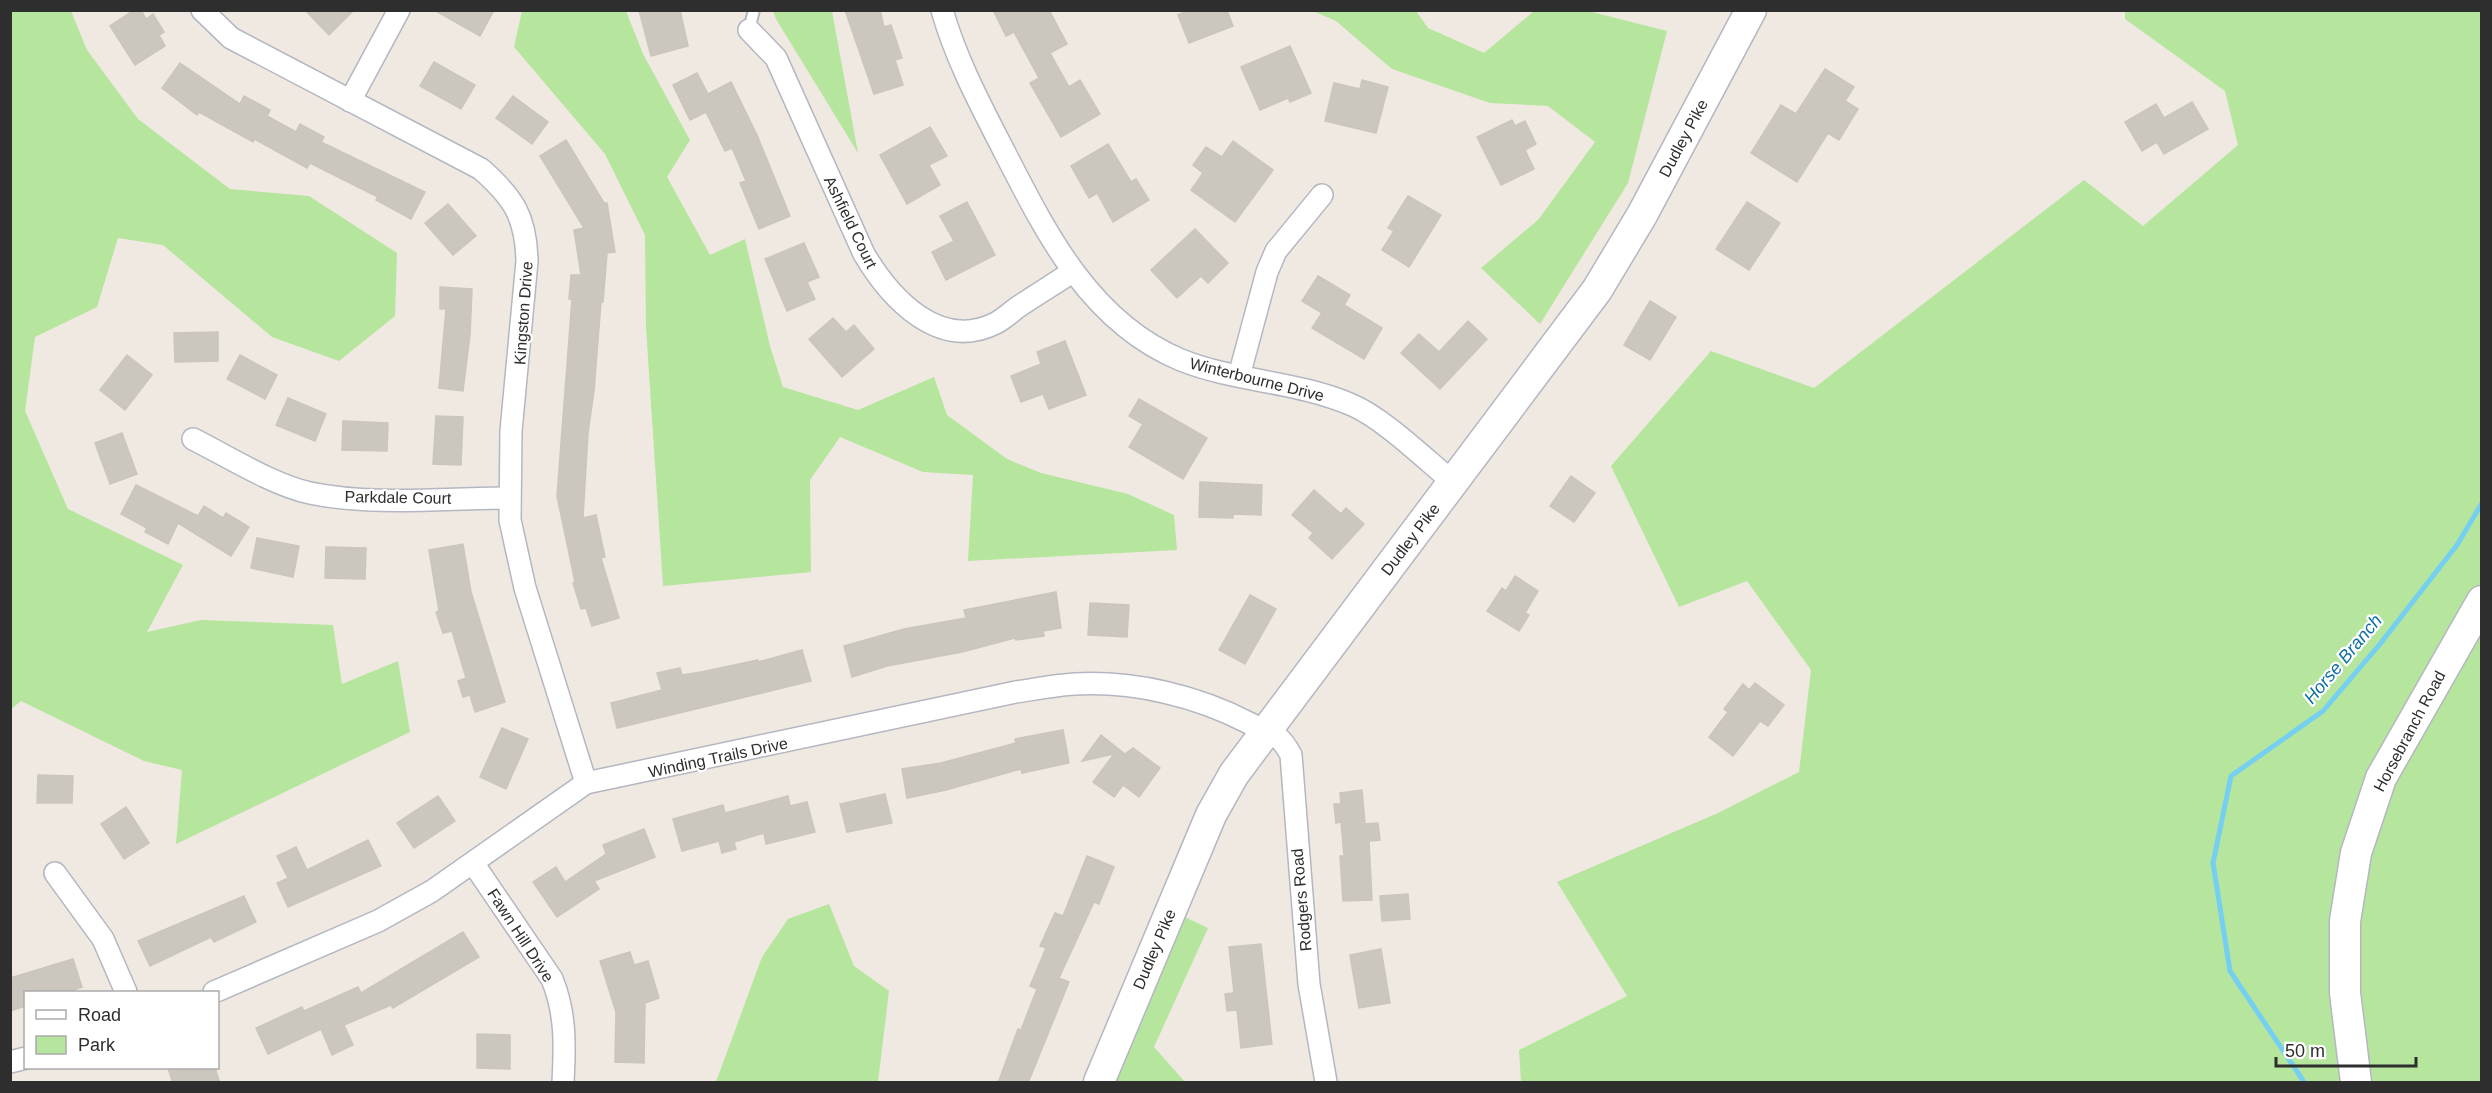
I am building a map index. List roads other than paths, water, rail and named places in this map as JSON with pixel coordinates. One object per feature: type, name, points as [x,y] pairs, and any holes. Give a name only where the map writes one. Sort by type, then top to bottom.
[{"type":"street","name":"Kingston Drive","points":[[202,10],[231,38],[481,170],[506,191],[514,203],[527,236],[527,261],[511,431],[508,498],[510,520],[525,588],[586,783]]},
{"type":"street","points":[[350,101],[399,10]]},
{"type":"street","name":"Winterbourne Drive","points":[[942,10],[965,74],[1045,231],[1072,273],[1132,332],[1154,347],[1208,370],[1315,392],[1354,405],[1452,482]]},
{"type":"street","name":"Dudley Pike","points":[[1099,1083],[1211,815],[1234,774],[1597,290],[1642,215],[1751,10]]},
{"type":"street","name":"Ashfield Court","points":[[752,20],[776,58],[864,254],[875,273],[912,313],[942,328],[961,331],[980,329],[996,323],[1072,273]]},
{"type":"street","points":[[1239,376],[1267,272],[1276,250],[1322,195]]},
{"type":"street","name":"Parkdale Court","points":[[193,439],[255,471],[309,493],[357,499],[508,498]]},
{"type":"street","name":"Horsebranch Road","points":[[2356,1083],[2345,993],[2344,921],[2356,853],[2381,778],[2481,601]]},
{"type":"street","name":"Winding Trails Drive","points":[[219,991],[378,921],[432,891],[586,783],[1016,692],[1076,684],[1131,687],[1185,696],[1232,714],[1265,731]]},
{"type":"street","name":"Rodgers Road","points":[[1265,731],[1282,737],[1291,755],[1309,984],[1326,1083]]},
{"type":"street","name":"Fawn Hill Drive","points":[[473,863],[552,979],[559,996],[565,1023],[563,1083]]},
{"type":"street","points":[[55,873],[103,939],[125,991]]},
{"type":"waterway","name":"Horse Branch","points":[[2304,1082],[2230,971],[2213,863],[2231,776],[2323,711],[2380,644],[2457,545],[2482,503]]}]
